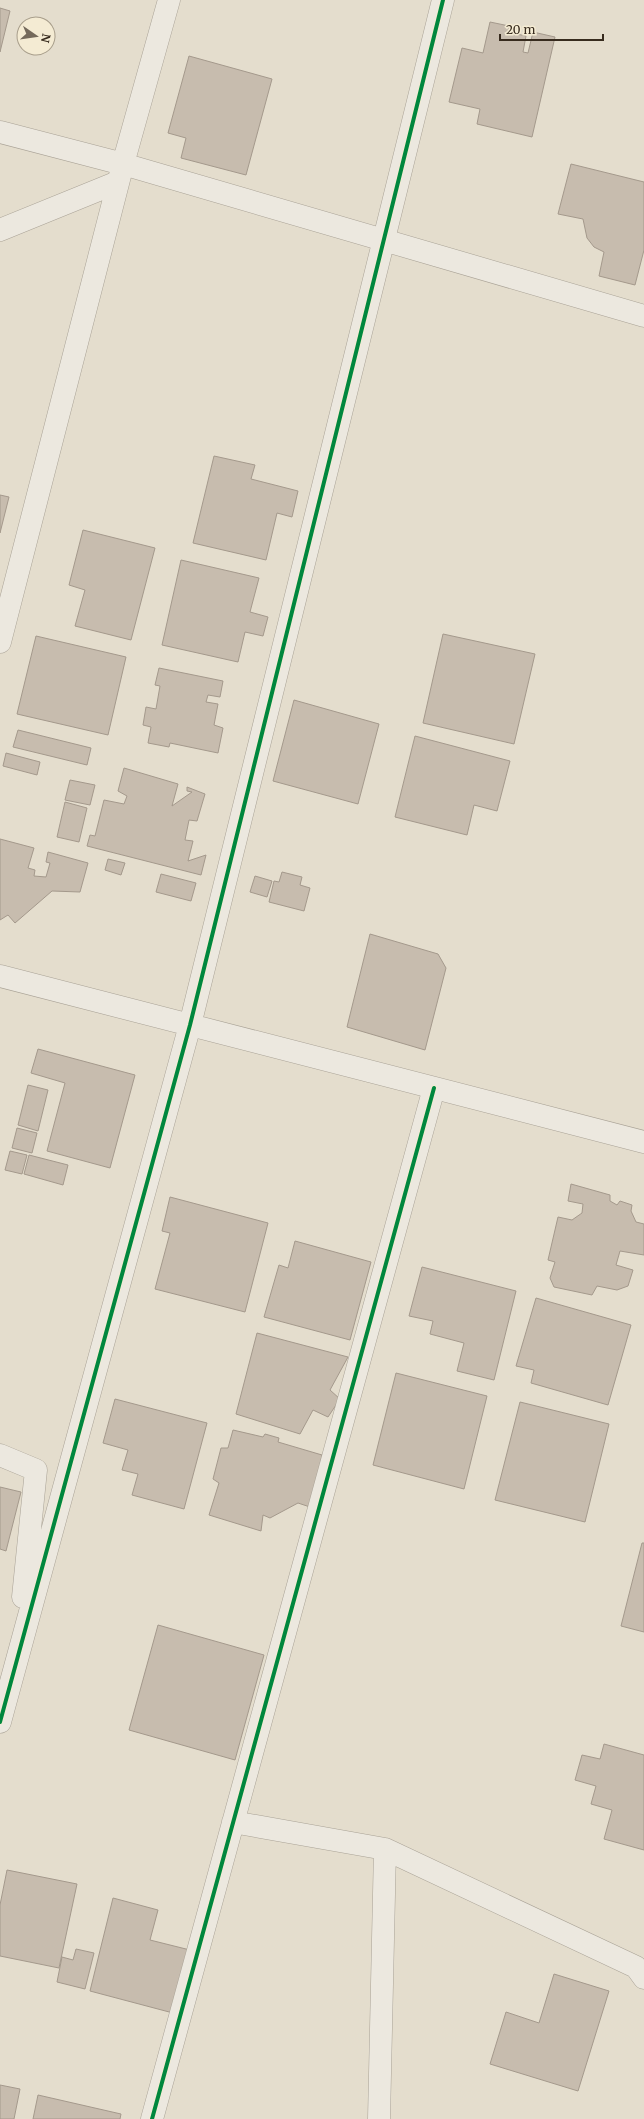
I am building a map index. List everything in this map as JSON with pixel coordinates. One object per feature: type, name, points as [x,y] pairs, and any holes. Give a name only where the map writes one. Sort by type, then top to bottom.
[{"type":"street","points":[[0,642],[120,173],[169,0]]},
{"type":"street","points":[[0,1722],[190,1025],[443,0]]},
{"type":"street","points":[[0,132],[120,173],[383,240],[644,316]]},
{"type":"street","points":[[0,230],[120,173]]},
{"type":"street","points":[[0,976],[644,1142]]},
{"type":"street","points":[[152,2119],[434,1088]]},
{"type":"street","points":[[0,1455],[36,1470],[16,1663]]},
{"type":"street","points":[[233,1822],[385,1849],[636,1967],[644,1978]]},
{"type":"street","points":[[379,2119],[385,1849]]},
{"type":"building","points":[[0,8],[10,11],[0,52]]},
{"type":"building","points":[[490,22],[514,27],[512,33],[526,36],[523,52],[528,53],[533,32],[555,37],[532,137],[477,124],[480,109],[449,102],[462,48],[483,53]]},
{"type":"building","points":[[189,56],[272,79],[246,175],[181,158],[186,138],[168,133]]},
{"type":"building","points":[[571,164],[644,182],[644,250],[635,285],[599,276],[604,252],[594,247],[587,238],[583,219],[558,214]]},
{"type":"building","points":[[214,456],[255,465],[251,479],[298,491],[292,517],[277,513],[266,560],[193,543]]},
{"type":"building","points":[[0,495],[9,497],[0,533]]},
{"type":"building","points":[[83,530],[155,548],[131,640],[75,626],[85,590],[69,585]]},
{"type":"building","points":[[181,560],[259,578],[250,612],[268,617],[263,636],[245,632],[238,662],[162,645]]},
{"type":"building","points":[[443,634],[535,654],[514,744],[423,723]]},
{"type":"building","points":[[36,636],[126,657],[108,735],[17,714]]},
{"type":"building","points":[[159,668],[223,681],[220,697],[208,695],[206,702],[218,704],[214,725],[223,728],[218,753],[170,743],[169,747],[148,743],[151,727],[143,725],[146,707],[156,709],[160,686],[155,685]]},
{"type":"building","points":[[294,700],[379,724],[358,804],[273,781]]},
{"type":"building","points":[[18,730],[91,748],[87,765],[13,747]]},
{"type":"building","points":[[415,736],[510,761],[497,811],[474,805],[467,835],[395,817]]},
{"type":"building","points":[[6,753],[40,762],[37,775],[3,766]]},
{"type":"building","points":[[124,768],[178,784],[172,806],[192,792],[187,791],[187,787],[205,794],[197,821],[189,820],[185,840],[193,841],[188,861],[206,855],[201,875],[87,846],[90,835],[95,836],[104,800],[124,804],[127,796],[118,791]]},
{"type":"building","points":[[70,780],[95,785],[90,805],[65,800]]},
{"type":"building","points":[[65,802],[87,808],[79,842],[57,837]]},
{"type":"building","points":[[0,839],[34,848],[28,868],[35,870],[34,876],[46,877],[50,863],[46,862],[48,852],[88,863],[80,892],[52,891],[15,923],[8,915],[0,920]]},
{"type":"building","points":[[108,859],[125,863],[121,875],[105,870]]},
{"type":"building","points":[[282,872],[302,877],[300,885],[310,888],[304,911],[269,902],[274,881],[279,882]]},
{"type":"building","points":[[161,874],[196,883],[191,901],[156,892]]},
{"type":"building","points":[[255,876],[272,881],[267,897],[250,892]]},
{"type":"building","points":[[370,934],[438,954],[446,968],[425,1050],[347,1027]]},
{"type":"building","points":[[38,1049],[135,1075],[110,1168],[47,1151],[65,1083],[31,1073]]},
{"type":"building","points":[[28,1085],[48,1090],[38,1131],[18,1125]]},
{"type":"building","points":[[17,1128],[37,1133],[32,1153],[12,1148]]},
{"type":"building","points":[[10,1151],[27,1155],[22,1174],[5,1170]]},
{"type":"building","points":[[29,1155],[68,1165],[63,1185],[24,1174]]},
{"type":"building","points":[[571,1184],[610,1195],[610,1201],[617,1205],[620,1201],[632,1205],[631,1211],[636,1222],[644,1224],[644,1255],[620,1251],[616,1265],[633,1270],[628,1286],[617,1290],[597,1286],[592,1295],[554,1287],[550,1278],[555,1262],[548,1260],[558,1217],[572,1220],[582,1213],[583,1204],[568,1201]]},
{"type":"building","points":[[170,1197],[268,1223],[245,1312],[155,1289],[170,1233],[162,1231]]},
{"type":"building","points":[[295,1241],[371,1262],[350,1340],[264,1317],[279,1265],[288,1268]]},
{"type":"building","points":[[422,1267],[516,1291],[494,1380],[457,1371],[464,1343],[430,1334],[433,1321],[409,1316]]},
{"type":"building","points":[[536,1298],[631,1325],[608,1405],[531,1383],[534,1370],[516,1366]]},
{"type":"building","points":[[257,1333],[348,1357],[330,1390],[340,1399],[328,1417],[313,1410],[300,1434],[236,1414]]},
{"type":"building","points":[[396,1373],[487,1396],[464,1489],[373,1465]]},
{"type":"building","points":[[115,1399],[207,1423],[184,1509],[132,1495],[138,1474],[122,1470],[128,1450],[103,1443]]},
{"type":"building","points":[[520,1402],[609,1424],[585,1522],[495,1500]]},
{"type":"building","points":[[233,1430],[263,1437],[265,1434],[279,1438],[278,1442],[322,1455],[313,1508],[298,1503],[270,1518],[263,1515],[261,1531],[209,1515],[219,1483],[213,1479],[221,1448],[228,1448]]},
{"type":"building","points":[[0,1487],[21,1492],[6,1551],[0,1549]]},
{"type":"building","points":[[642,1543],[644,1543],[644,1632],[621,1626]]},
{"type":"building","points":[[158,1625],[264,1655],[235,1760],[129,1730]]},
{"type":"building","points":[[604,1744],[644,1755],[644,1850],[604,1839],[612,1810],[591,1804],[596,1786],[575,1780],[582,1755],[600,1759]]},
{"type":"building","points":[[7,1870],[77,1884],[59,1968],[0,1956],[0,1905]]},
{"type":"building","points":[[113,1898],[158,1910],[150,1940],[190,1950],[173,2013],[90,1991]]},
{"type":"building","points":[[76,1949],[94,1953],[85,1989],[57,1982],[62,1957],[73,1960]]},
{"type":"building","points":[[554,1974],[609,1991],[578,2091],[490,2064],[506,2012],[539,2023]]},
{"type":"building","points":[[0,2085],[20,2089],[14,2119],[0,2119]]},
{"type":"building","points":[[38,2095],[121,2114],[120,2119],[33,2119]]},
{"type":"cycle path","points":[[0,1722],[190,1025],[443,0]]},
{"type":"cycle path","points":[[152,2119],[434,1088]]}]
